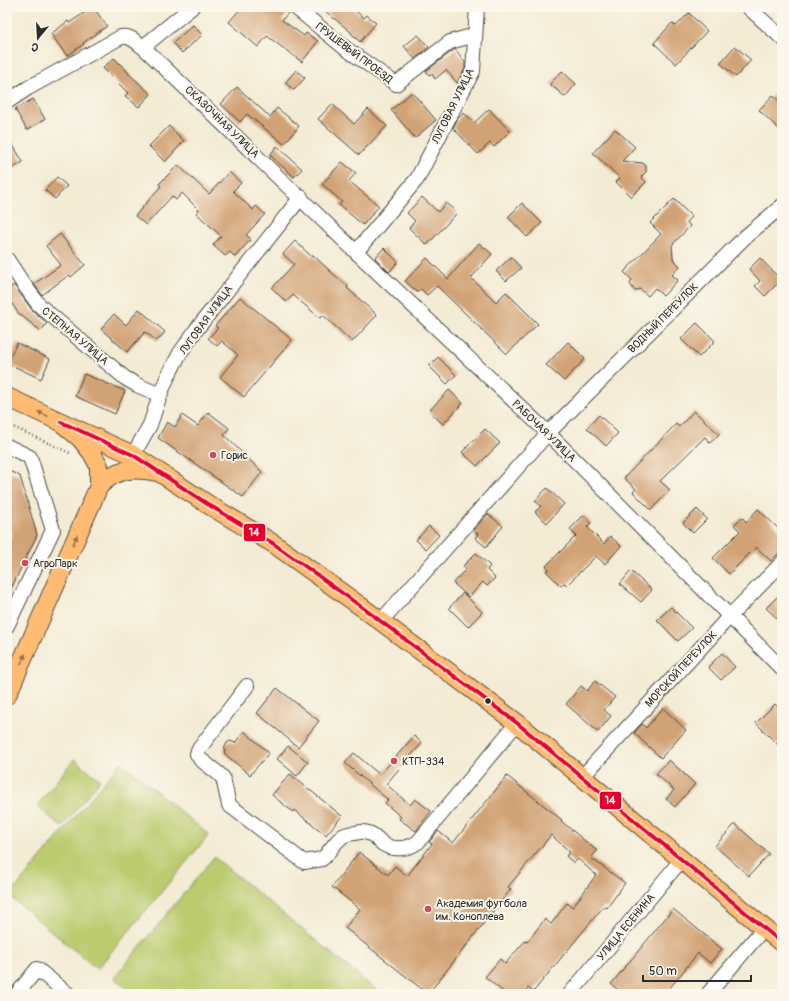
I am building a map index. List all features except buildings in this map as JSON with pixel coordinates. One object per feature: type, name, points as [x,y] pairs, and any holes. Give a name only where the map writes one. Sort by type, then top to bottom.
[{"type":"main road","points":[[7,397],[133,455],[209,505],[274,544],[381,621],[517,723],[782,943]]},
{"type":"main road","points":[[61,422],[80,438],[92,453],[99,466],[99,486]]},
{"type":"main road","points":[[7,695],[99,486],[108,476],[126,470],[143,469],[162,473]]},
{"type":"street","points":[[143,47],[192,7]]},
{"type":"street","name":"ГРУШЕВЫЙ ПРОЕЗД","points":[[295,7],[345,48],[396,84],[450,42],[475,35]]},
{"type":"street","name":"ЛУГОВАЯ УЛИЦА","points":[[356,252],[417,179],[473,71],[477,7]]},
{"type":"street","points":[[748,7],[782,38]]},
{"type":"street","name":"СКАЗОЧНАЯ УЛИЦА","points":[[7,102],[28,88],[126,36],[143,47],[301,197]]},
{"type":"street","name":"ЛУГОВАЯ УЛИЦА","points":[[133,455],[150,425],[160,395],[180,353],[196,330],[301,197]]},
{"type":"street","name":"РАБОЧАЯ УЛИЦА","points":[[301,197],[356,252],[548,433],[782,669]]},
{"type":"street","name":"ВОДНЫЙ ПЕРЕУЛОК","points":[[381,621],[548,433],[745,237],[782,206]]},
{"type":"street","name":"СТЕПНАЯ УЛИЦА","points":[[7,259],[39,305],[125,378],[160,395]]},
{"type":"street","points":[[7,446],[30,457],[53,530],[7,626]]},
{"type":"street","name":"МОРСКОЙ ПЕРЕУЛОК","points":[[582,777],[729,617],[782,563]]},
{"type":"street","points":[[248,686],[199,749],[197,754],[200,759],[223,778],[229,805],[304,862],[322,859],[344,835],[350,833],[369,833],[391,848],[406,848],[413,846],[418,842],[517,723]]},
{"type":"street","name":"УЛИЦА ЕСЕНИНА","points":[[570,994],[682,859]]},
{"type":"street","points":[[708,994],[764,928]]},
{"type":"street","points":[[17,994],[37,969],[68,994]]},
{"type":"path","points":[[7,424],[73,455],[76,448]]},
{"type":"green space","points":[[74,759],[100,780],[62,827],[37,806]]},
{"type":"green space","points":[[121,762],[209,835],[97,969],[9,896]]},
{"type":"green space","points":[[214,857],[381,994],[133,994],[114,978]]},
{"type":"transit line","name":"14","points":[[61,422],[133,455],[209,505],[274,544],[363,608],[517,723],[782,943]]},
{"type":"place","name":"Горис","points":[[213,455]]},
{"type":"place","name":"АгроПарк","points":[[25,563]]},
{"type":"place","name":"КТП-334","points":[[394,761]]},
{"type":"place","name":"Академия футбола им. Коноплева","points":[[428,909]]}]
